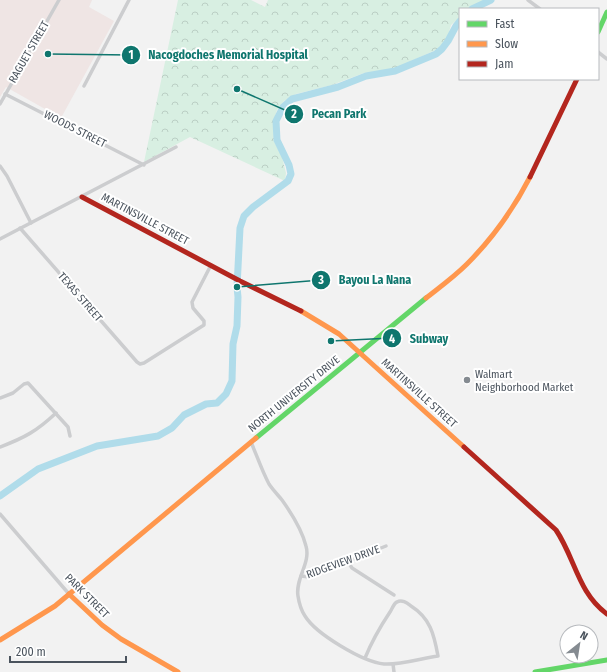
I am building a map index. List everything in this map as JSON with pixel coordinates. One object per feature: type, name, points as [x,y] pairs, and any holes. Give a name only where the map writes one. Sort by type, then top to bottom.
[{"type":"street","name":"RAGUET STREET","points":[[0,104],[59,0]]},
{"type":"street","points":[[84,86],[129,0]]},
{"type":"street","points":[[528,0],[539,8]]},
{"type":"street","points":[[599,30],[607,12]]},
{"type":"street","points":[[599,53],[607,59]]},
{"type":"street","name":"NORTH UNIVERSITY DRIVE","points":[[0,640],[55,606],[251,442],[456,274],[489,240],[508,215],[527,185],[577,80]]},
{"type":"street","name":"WOODS STREET","points":[[5,94],[144,165]]},
{"type":"street","points":[[0,239],[176,147]]},
{"type":"street","points":[[0,166],[7,176],[31,223]]},
{"type":"street","name":"MARTINSVILLE STREET","points":[[82,197],[325,324],[339,334],[556,530],[564,542],[589,598],[598,609],[607,614]]},
{"type":"street","name":"TEXAS STREET","points":[[20,228],[140,364],[144,363],[204,325],[204,321],[193,308],[192,302],[211,265]]},
{"type":"street","points":[[0,398],[13,393],[24,384],[28,383],[68,427],[70,436]]},
{"type":"street","points":[[0,447],[36,431],[56,413]]},
{"type":"street","points":[[251,442],[269,483],[292,514],[306,547],[306,557],[300,576],[298,595],[302,611],[308,620],[316,628],[344,648],[365,658],[379,663],[393,664],[438,656],[434,634],[427,621],[414,608],[401,601],[395,603],[373,638],[365,658]]},
{"type":"street","name":"PARK STREET","points":[[1,515],[69,594],[102,625],[122,639],[178,672]]},
{"type":"street","name":"RIDGEVIEW DRIVE","points":[[300,576],[309,577],[386,546]]},
{"type":"street","points":[[348,562],[352,568],[394,595]]},
{"type":"street","points":[[535,672],[607,660]]},
{"type":"street","points":[[393,664],[394,672]]},
{"type":"shaded area","points":[[0,0],[92,0],[89,7],[114,21],[61,118],[6,87],[0,97]]},
{"type":"green space","points":[[178,0],[251,0],[265,7],[268,0],[486,0],[470,8],[459,8],[459,18],[451,25],[444,43],[436,50],[405,65],[392,69],[364,73],[332,85],[296,94],[284,101],[277,110],[273,123],[274,141],[282,157],[286,173],[285,181],[190,137],[144,162]]},
{"type":"waterway","points":[[474,8],[491,0]]},
{"type":"waterway","points":[[0,496],[38,469],[97,446],[158,436],[172,428],[184,415],[206,404],[217,403],[226,394],[232,381],[233,344],[237,326],[240,228],[244,216],[253,207],[288,181],[291,174],[289,165],[277,140],[276,121],[283,107],[292,99],[338,87],[366,76],[395,71],[436,54],[448,41],[459,22]]},
{"type":"traffic: fast","points":[[599,30],[607,12]]},
{"type":"traffic: fast","points":[[256,438],[426,298]]},
{"type":"traffic: fast","points":[[535,672],[607,660]]},
{"type":"traffic: slow","points":[[426,298],[462,269],[494,234],[510,212],[530,177]]},
{"type":"traffic: slow","points":[[301,311],[339,334],[464,447]]},
{"type":"traffic: slow","points":[[0,640],[55,606],[256,438]]},
{"type":"traffic: slow","points":[[69,594],[102,625],[121,639],[178,672]]},
{"type":"traffic: jam","points":[[530,177],[577,80]]},
{"type":"traffic: jam","points":[[82,197],[240,281],[301,311]]},
{"type":"traffic: jam","points":[[464,447],[556,530],[589,596],[597,606],[607,614]]},
{"type":"place","name":"Nacogdoches Memorial Hospital","points":[[48,54]]},
{"type":"place","name":"Pecan Park","points":[[237,89]]},
{"type":"place","name":"Bayou La Nana","points":[[237,287]]},
{"type":"place","name":"Subway","points":[[331,341]]},
{"type":"place","name":"Walmart Neighborhood Market","points":[[467,380]]}]
